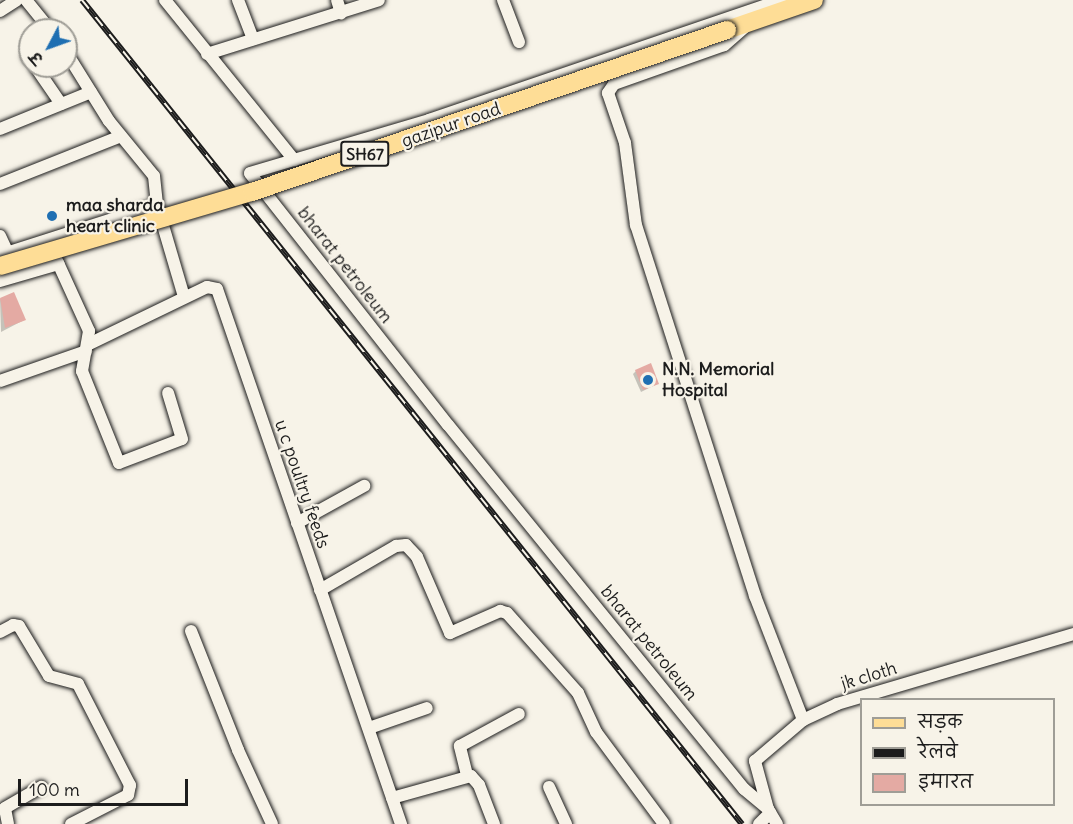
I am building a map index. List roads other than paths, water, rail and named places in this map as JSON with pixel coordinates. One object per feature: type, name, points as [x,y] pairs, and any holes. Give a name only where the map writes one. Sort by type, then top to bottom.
[{"type":"main road","name":"SH67","points":[[749,23],[802,2]]},
{"type":"main road","name":"gazipur road","points":[[2,258],[252,192],[749,23]]},
{"type":"street","points":[[0,10],[17,0]]},
{"type":"street","points":[[26,0],[40,18]]},
{"type":"street","points":[[165,0],[294,160]]},
{"type":"street","points":[[238,0],[253,39]]},
{"type":"street","points":[[337,0],[340,13]]},
{"type":"street","points":[[207,54],[379,0]]},
{"type":"street","points":[[504,0],[519,42]]},
{"type":"street","name":"bharat petroleum","points":[[771,816],[744,789],[250,174],[429,120],[782,0]]},
{"type":"street","points":[[749,23],[724,45],[614,84],[609,93],[626,143],[636,225],[755,596],[803,720]]},
{"type":"street","points":[[78,71],[121,136],[154,176],[157,205],[184,297]]},
{"type":"street","points":[[43,78],[61,104]]},
{"type":"street","points":[[0,129],[91,92]]},
{"type":"street","points":[[0,184],[121,136]]},
{"type":"street","points":[[0,236],[2,258],[157,205]]},
{"type":"street","points":[[48,241],[89,331],[83,377],[118,462],[182,439],[168,393]]},
{"type":"street","points":[[0,281],[59,264]]},
{"type":"street","name":"u c poultry feeds","points":[[0,381],[88,347],[207,287],[218,289],[401,824]]},
{"type":"street","points":[[297,523],[364,486]]},
{"type":"street","points":[[320,590],[396,546],[406,545],[417,557],[450,633],[500,611],[507,613],[578,693],[596,732],[664,824]]},
{"type":"street","points":[[0,632],[12,625],[20,626],[49,676],[78,684],[130,785],[128,795],[71,824]]},
{"type":"street","points":[[191,631],[238,750],[272,824]]},
{"type":"street","name":"jk cloth","points":[[771,816],[755,761],[803,720],[837,704],[1073,634]]},
{"type":"street","points":[[369,728],[427,708]]},
{"type":"street","points":[[494,824],[479,785],[467,775],[459,748],[519,714]]},
{"type":"street","points":[[392,798],[467,775]]},
{"type":"street","points":[[8,824],[5,808],[41,787]]},
{"type":"street","points":[[549,787],[566,824]]},
{"type":"street","points":[[759,824],[771,816]]},
{"type":"railway","points":[[82,0],[742,824]]},
{"type":"place","name":"maa sharda heart clinic","points":[[52,216]]},
{"type":"place","name":"N.N. Memorial Hospital","points":[[648,380]]}]
